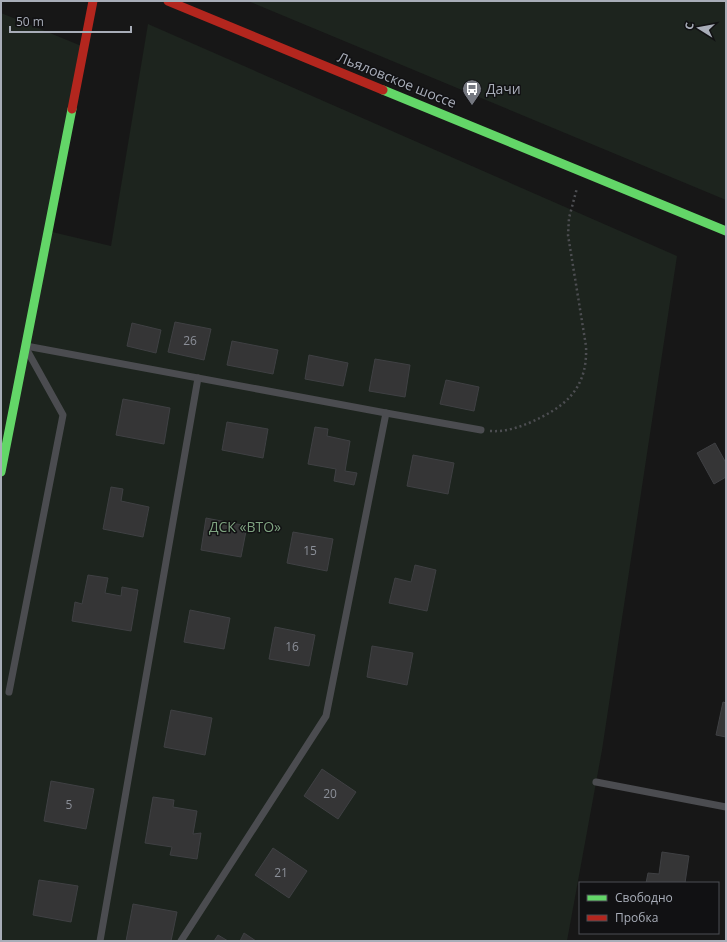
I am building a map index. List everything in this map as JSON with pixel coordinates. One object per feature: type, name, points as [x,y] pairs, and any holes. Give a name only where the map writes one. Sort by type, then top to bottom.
[{"type":"street","points":[[1,472],[93,1]]},
{"type":"street","name":"Льяловское шоссе","points":[[168,1],[726,231]]},
{"type":"lane","points":[[26,346],[481,430]]},
{"type":"lane","points":[[9,692],[63,415],[26,346]]},
{"type":"lane","points":[[100,941],[198,378]]},
{"type":"lane","points":[[182,941],[326,716],[386,413]]},
{"type":"lane","points":[[596,782],[726,807]]},
{"type":"path","points":[[481,430],[493,431],[512,429],[543,416],[569,399],[580,382],[586,364],[586,346],[568,235],[570,213],[581,172]]},
{"type":"green space","points":[[248,1],[726,1],[726,200]]},
{"type":"green space","name":"ДСК «ВТО»","points":[[1,13],[84,47],[48,231],[111,246],[148,24],[677,256],[602,750],[567,941],[1,941]]},
{"type":"building","points":[[175,322],[211,329],[204,360],[168,352]]},
{"type":"building","points":[[132,323],[161,330],[156,353],[127,346]]},
{"type":"building","points":[[232,341],[278,350],[273,374],[227,365]]},
{"type":"building","points":[[309,355],[348,363],[343,386],[305,379]]},
{"type":"building","points":[[375,359],[410,365],[405,397],[369,391]]},
{"type":"building","points":[[446,380],[479,387],[474,411],[440,404]]},
{"type":"building","points":[[123,399],[170,408],[164,444],[116,435]]},
{"type":"building","points":[[227,422],[268,429],[263,458],[222,450]]},
{"type":"building","points":[[315,427],[328,429],[327,436],[350,441],[345,471],[357,473],[354,485],[334,481],[336,469],[308,464]]},
{"type":"building","points":[[715,443],[726,463],[726,477],[714,484],[697,453]]},
{"type":"building","points":[[413,455],[454,463],[448,494],[407,486]]},
{"type":"building","points":[[111,487],[123,489],[121,501],[149,507],[143,537],[103,529]]},
{"type":"building","points":[[206,518],[247,526],[241,557],[201,550]]},
{"type":"building","points":[[293,532],[333,539],[327,571],[287,563]]},
{"type":"building","points":[[415,565],[436,570],[427,611],[389,603],[395,578],[411,582]]},
{"type":"building","points":[[88,575],[108,578],[105,593],[121,596],[122,587],[138,590],[131,631],[72,621],[75,602],[82,604]]},
{"type":"building","points":[[190,610],[230,618],[224,649],[184,642]]},
{"type":"building","points":[[275,627],[315,635],[309,666],[269,659]]},
{"type":"building","points":[[372,646],[413,653],[407,685],[367,677]]},
{"type":"building","points":[[723,702],[726,703],[726,737],[716,735]]},
{"type":"building","points":[[171,710],[212,718],[205,755],[164,747]]},
{"type":"building","points":[[322,769],[356,792],[338,819],[304,796]]},
{"type":"building","points":[[51,781],[94,789],[86,829],[44,821]]},
{"type":"building","points":[[153,797],[174,800],[173,807],[197,811],[193,834],[201,833],[197,859],[170,855],[172,847],[145,843]]},
{"type":"building","points":[[273,848],[307,871],[289,898],[255,875]]},
{"type":"building","points":[[662,852],[689,856],[685,882],[646,882],[648,873],[659,874]]},
{"type":"building","points":[[39,880],[78,886],[71,922],[33,915]]},
{"type":"building","points":[[133,904],[177,912],[171,941],[126,941]]},
{"type":"building","points":[[244,933],[256,941],[240,941]]},
{"type":"building","points":[[218,935],[228,941],[214,941]]},
{"type":"traffic: fast","points":[[383,90],[726,231]]},
{"type":"traffic: fast","points":[[1,472],[72,109]]},
{"type":"traffic: jam","points":[[72,109],[93,1]]},
{"type":"traffic: jam","points":[[168,1],[383,90]]},
{"type":"place","name":"Дачи","points":[[472,106]]}]
